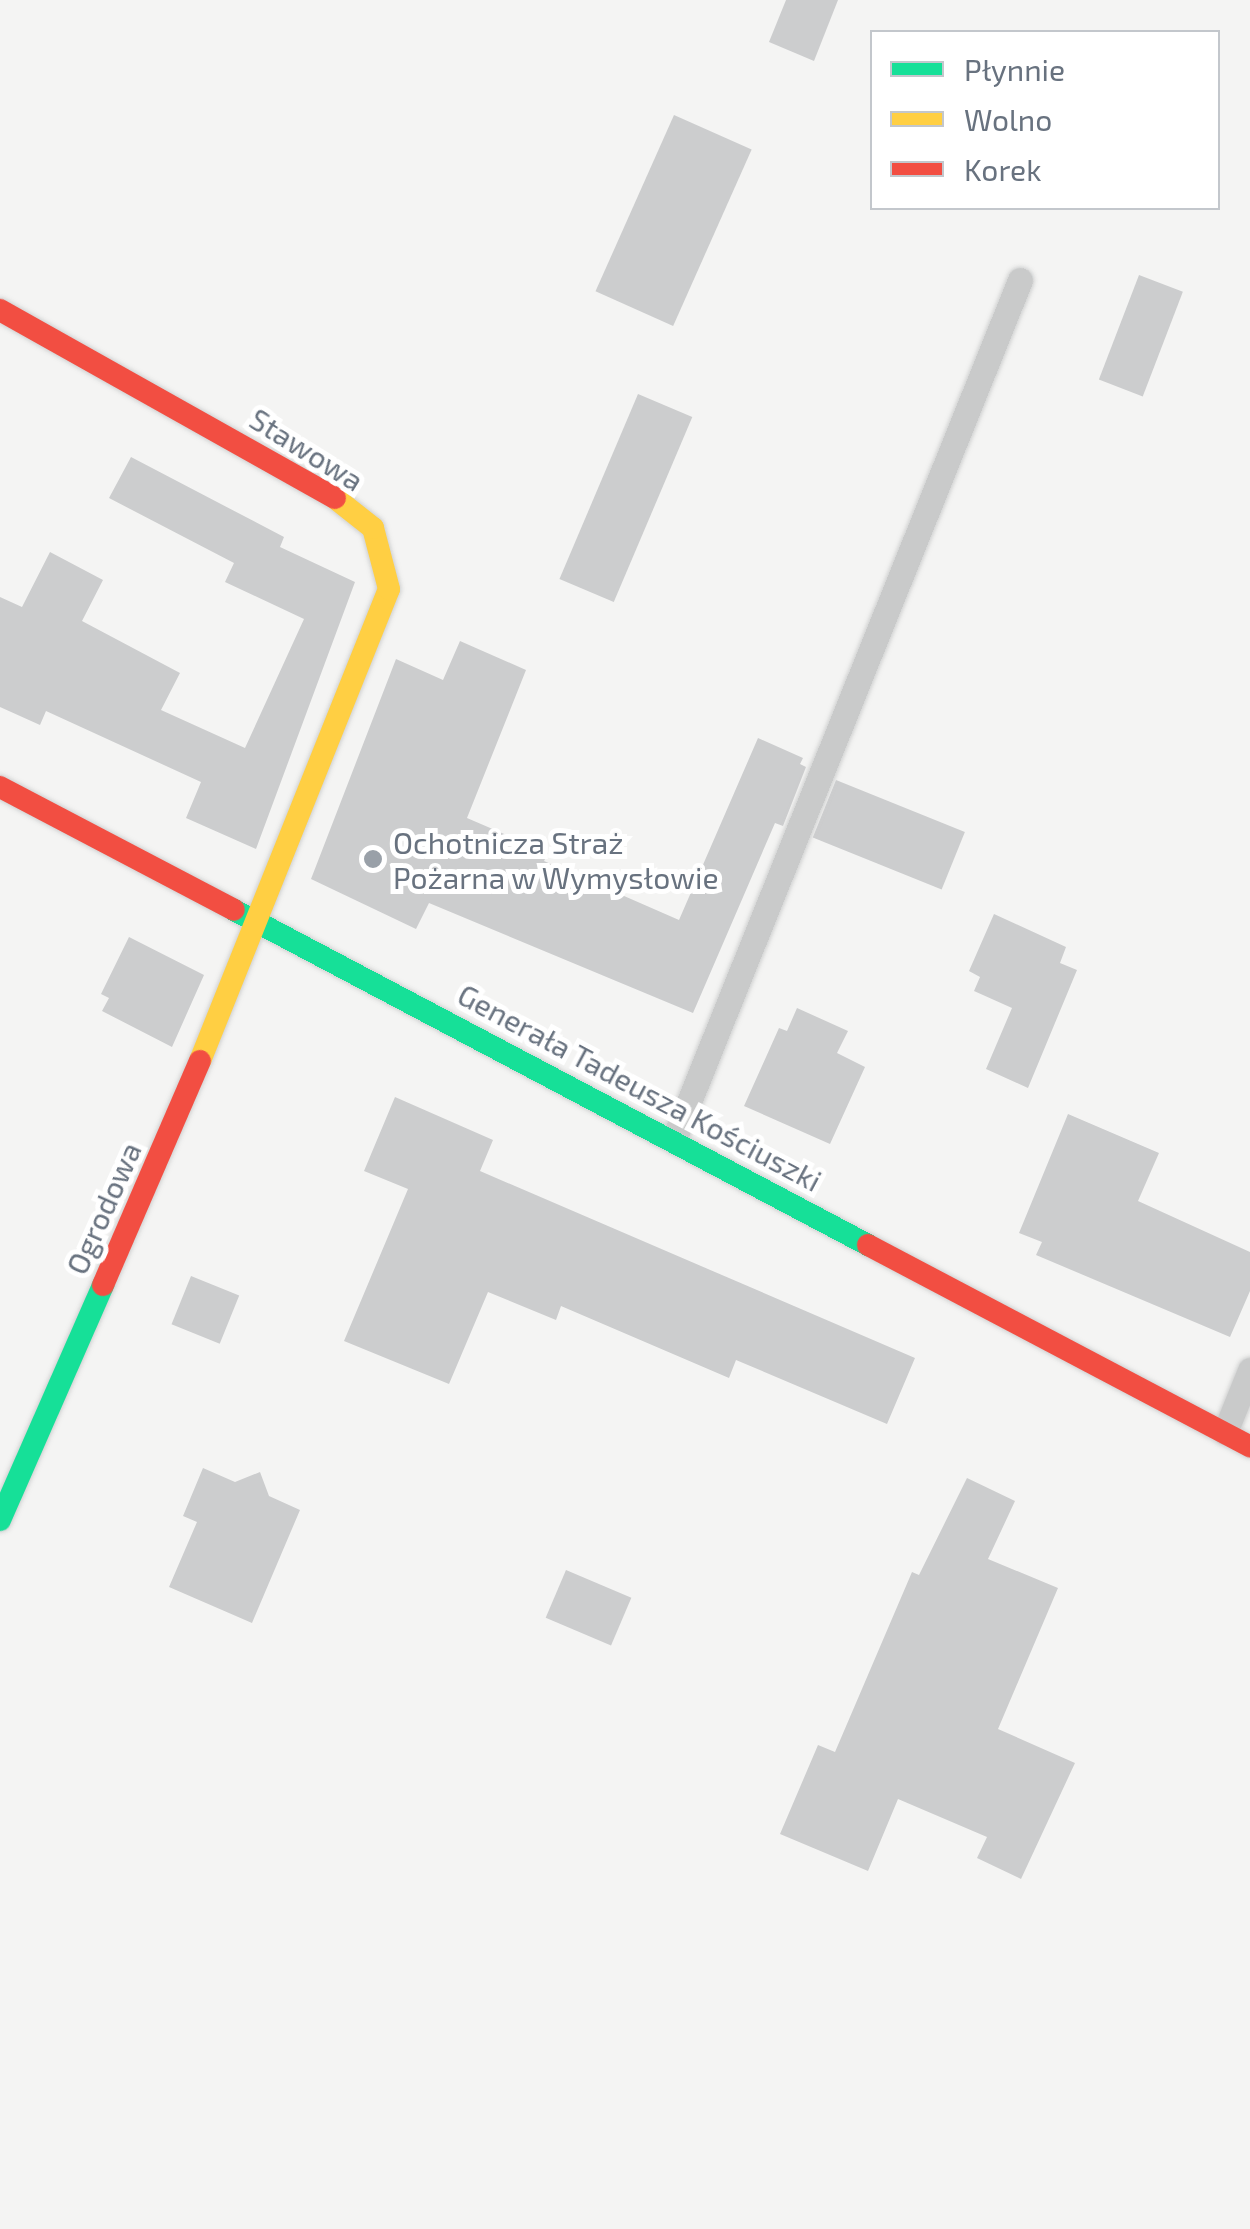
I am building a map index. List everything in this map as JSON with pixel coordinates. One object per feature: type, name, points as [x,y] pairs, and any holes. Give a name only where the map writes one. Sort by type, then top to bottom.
[{"type":"street","name":"Stawowa","points":[[0,310],[318,485],[374,528],[389,588],[262,920]]},
{"type":"street","name":"Generała Tadeusza Kościuszki","points":[[0,787],[262,920],[1250,1446]]},
{"type":"street","name":"Ogrodowa","points":[[0,1520],[262,920]]},
{"type":"lane","points":[[674,1140],[1020,280]]},
{"type":"lane","points":[[1224,1432],[1250,1370]]},
{"type":"building","points":[[786,0],[838,0],[814,61],[769,42]]},
{"type":"building","points":[[674,115],[752,150],[673,326],[595,291]]},
{"type":"building","points":[[1139,275],[1183,292],[1143,396],[1099,380]]},
{"type":"building","points":[[638,394],[692,417],[614,602],[559,579]]},
{"type":"building","points":[[131,457],[284,537],[280,547],[355,582],[256,849],[186,818],[201,782],[46,711],[40,725],[0,707],[0,597],[22,607],[50,552],[103,580],[82,621],[180,673],[161,710],[245,748],[304,619],[225,582],[234,563],[109,498]]},
{"type":"building","points":[[460,641],[526,670],[467,818],[548,853],[544,861],[679,920],[758,738],[803,758],[800,764],[806,767],[783,826],[775,823],[693,1013],[429,903],[416,929],[311,879],[396,659],[443,680]]},
{"type":"building","points":[[836,780],[965,832],[942,890],[813,837]]},
{"type":"building","points":[[994,914],[1066,947],[1060,963],[1077,970],[1028,1088],[986,1069],[1012,1008],[974,991],[980,977],[969,971]]},
{"type":"building","points":[[129,937],[204,975],[172,1047],[102,1011],[109,998],[101,994]]},
{"type":"building","points":[[797,1008],[848,1031],[837,1053],[865,1067],[830,1144],[744,1106],[779,1028],[787,1031]]},
{"type":"building","points":[[395,1097],[493,1140],[480,1171],[915,1358],[887,1424],[736,1360],[729,1378],[561,1306],[556,1320],[488,1292],[449,1384],[344,1341],[408,1189],[364,1171]]},
{"type":"building","points":[[1068,1114],[1159,1153],[1138,1201],[1250,1252],[1250,1291],[1230,1337],[1036,1255],[1042,1242],[1019,1233]]},
{"type":"building","points":[[191,1276],[239,1295],[220,1344],[172,1324]]},
{"type":"building","points":[[203,1468],[235,1482],[260,1472],[269,1496],[300,1510],[252,1623],[169,1587],[197,1522],[183,1516]]},
{"type":"building","points":[[967,1478],[1015,1501],[988,1559],[1058,1588],[998,1729],[1075,1763],[1021,1879],[977,1858],[987,1837],[898,1799],[868,1871],[780,1834],[818,1745],[835,1752],[912,1572],[919,1575]]},
{"type":"building","points":[[566,1570],[631,1598],[611,1646],[546,1618]]},
{"type":"traffic: fast","points":[[234,910],[868,1245]]},
{"type":"traffic: fast","points":[[0,1520],[103,1285]]},
{"type":"traffic: slow","points":[[200,1061],[389,589],[373,528],[335,498]]},
{"type":"traffic: jam","points":[[0,310],[335,498]]},
{"type":"traffic: jam","points":[[0,787],[234,910]]},
{"type":"traffic: jam","points":[[103,1285],[200,1061]]},
{"type":"traffic: jam","points":[[868,1245],[1250,1446]]},
{"type":"place","name":"Ochotnicza Straż Pożarna w Wymysłowie","points":[[373,859]]}]
